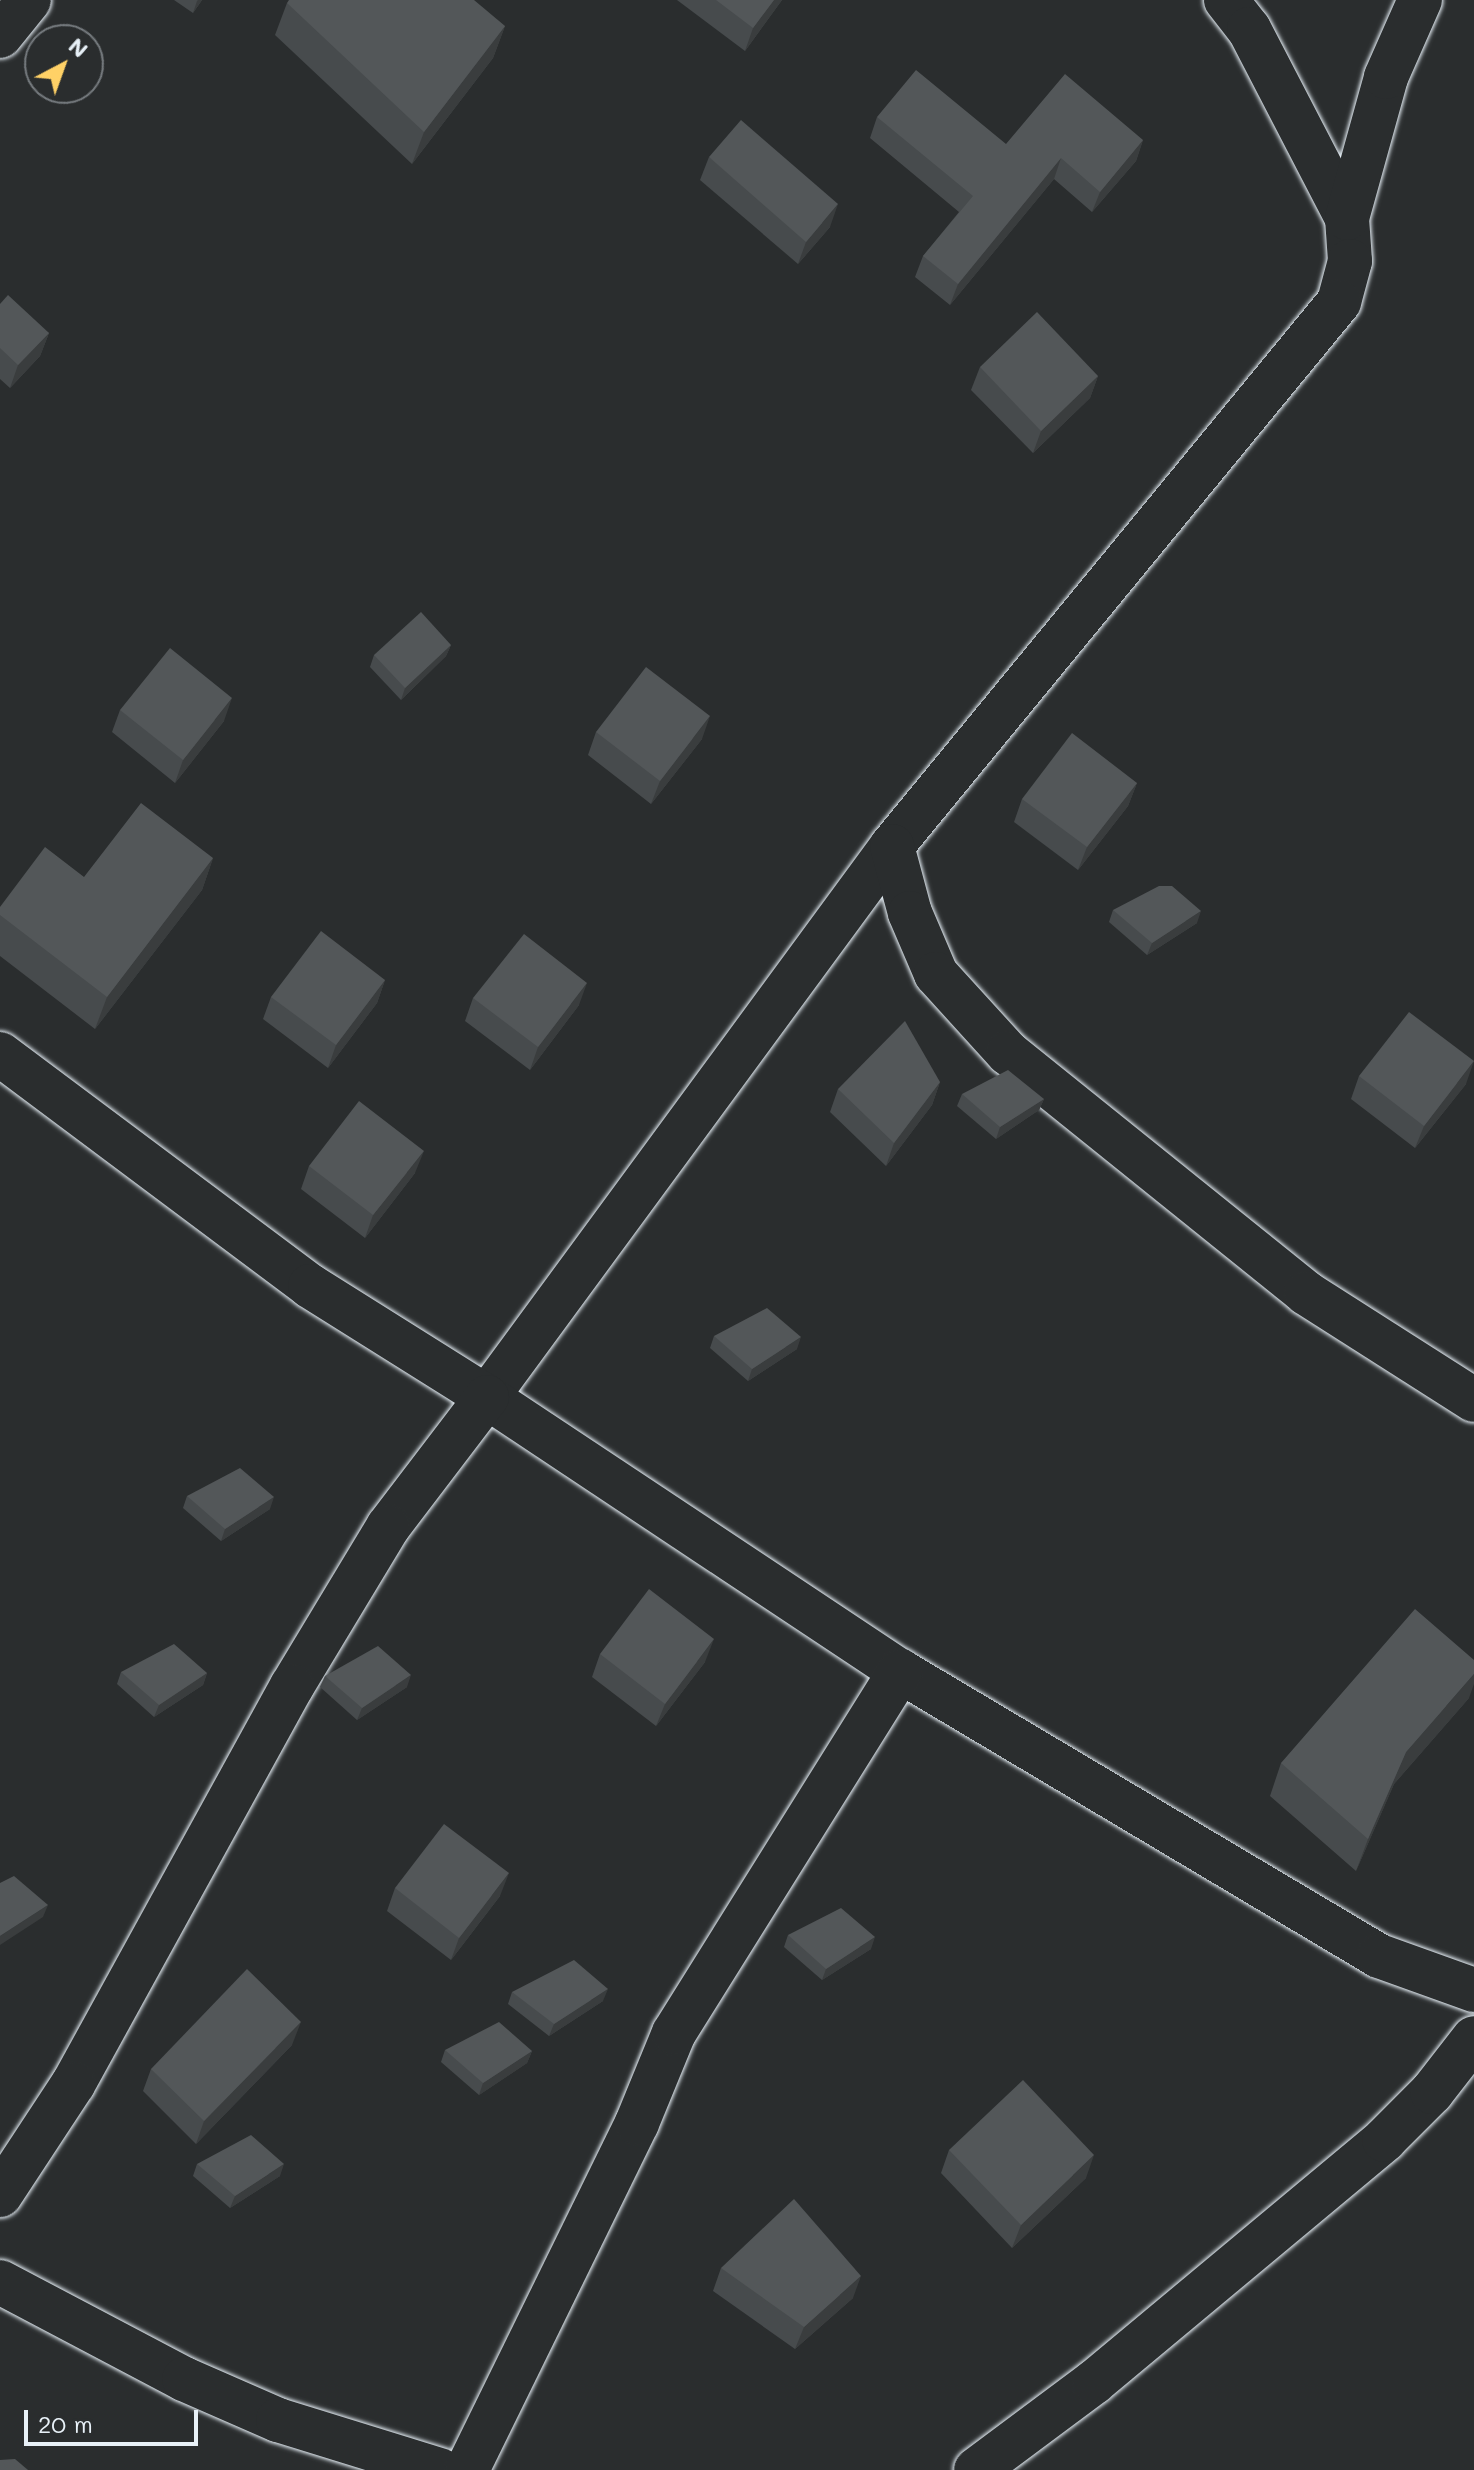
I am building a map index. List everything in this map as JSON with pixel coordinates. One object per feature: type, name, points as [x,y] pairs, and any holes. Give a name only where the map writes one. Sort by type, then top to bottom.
[{"type":"street","points":[[0,36],[29,0]]},
{"type":"street","points":[[1226,0],[1249,29],[1347,218]]},
{"type":"street","points":[[0,2195],[73,2084],[292,1686],[388,1527],[892,846],[1339,302],[1350,261],[1347,218],[1386,77],[1420,0]]},
{"type":"street","points":[[892,846],[910,913],[936,974],[1008,1053],[1306,1293],[1474,1400]]},
{"type":"street","points":[[0,1054],[310,1286],[487,1397],[900,1671],[1379,1956],[1448,1985],[1474,1990]]},
{"type":"street","points":[[467,2470],[637,2123],[674,2033],[900,1671]]},
{"type":"street","points":[[976,2470],[1094,2382],[1384,2140],[1432,2092],[1474,2038]]},
{"type":"street","points":[[0,2282],[184,2379],[278,2420],[440,2470]]},
{"type":"building","points":[[289,0],[474,0],[505,26],[424,132],[287,3]]},
{"type":"building","points":[[716,0],[774,0],[753,28]]},
{"type":"building","points":[[916,70],[1006,144],[1065,74],[1143,140],[1100,192],[1061,158],[958,284],[923,256],[973,196],[877,117]]},
{"type":"building","points":[[741,120],[838,204],[806,242],[709,157]]},
{"type":"building","points":[[8,295],[49,333],[18,365],[0,348],[0,304]]},
{"type":"building","points":[[1037,312],[1098,376],[1041,431],[980,367]]},
{"type":"building","points":[[421,612],[451,645],[405,688],[374,655]]},
{"type":"building","points":[[170,648],[232,698],[183,760],[120,710]]},
{"type":"building","points":[[646,667],[710,716],[660,781],[596,732]]},
{"type":"building","points":[[1072,733],[1137,783],[1087,847],[1022,799]]},
{"type":"building","points":[[141,803],[213,858],[107,997],[0,915],[0,907],[45,847],[84,877]]},
{"type":"building","points":[[1159,886],[1172,886],[1201,911],[1152,943],[1113,910]]},
{"type":"building","points":[[321,931],[385,980],[336,1045],[271,997]]},
{"type":"building","points":[[524,934],[587,983],[538,1047],[473,998]]},
{"type":"building","points":[[1409,1012],[1474,1061],[1424,1126],[1359,1076]]},
{"type":"building","points":[[905,1021],[940,1082],[894,1143],[838,1089]]},
{"type":"building","points":[[1008,1070],[1044,1099],[1000,1127],[962,1094]]},
{"type":"building","points":[[359,1101],[424,1151],[373,1215],[309,1166]]},
{"type":"building","points":[[767,1308],[801,1337],[752,1369],[714,1336]]},
{"type":"building","points":[[240,1468],[274,1497],[225,1529],[187,1496]]},
{"type":"building","points":[[649,1589],[714,1639],[665,1704],[600,1654]]},
{"type":"building","points":[[1415,1609],[1474,1660],[1474,1674],[1406,1752],[1368,1839],[1281,1763]]},
{"type":"building","points":[[174,1644],[207,1673],[159,1705],[121,1672]]},
{"type":"building","points":[[378,1646],[411,1675],[362,1708],[325,1676]]},
{"type":"building","points":[[444,1824],[509,1873],[459,1938],[395,1888]]},
{"type":"building","points":[[14,1876],[48,1905],[0,1936],[0,1883]]},
{"type":"building","points":[[841,1908],[875,1937],[826,1969],[788,1935]]},
{"type":"building","points":[[574,1960],[608,1989],[554,2024],[512,1992]]},
{"type":"building","points":[[247,1969],[301,2022],[204,2121],[151,2069]]},
{"type":"building","points":[[499,2022],[532,2051],[483,2083],[445,2050]]},
{"type":"building","points":[[1023,2080],[1094,2155],[1021,2225],[949,2150]]},
{"type":"building","points":[[251,2135],[284,2164],[235,2196],[197,2164]]},
{"type":"building","points":[[794,2199],[861,2276],[804,2327],[721,2268]]},
{"type":"building","points":[[15,2459],[28,2470],[0,2470],[0,2460]]}]
